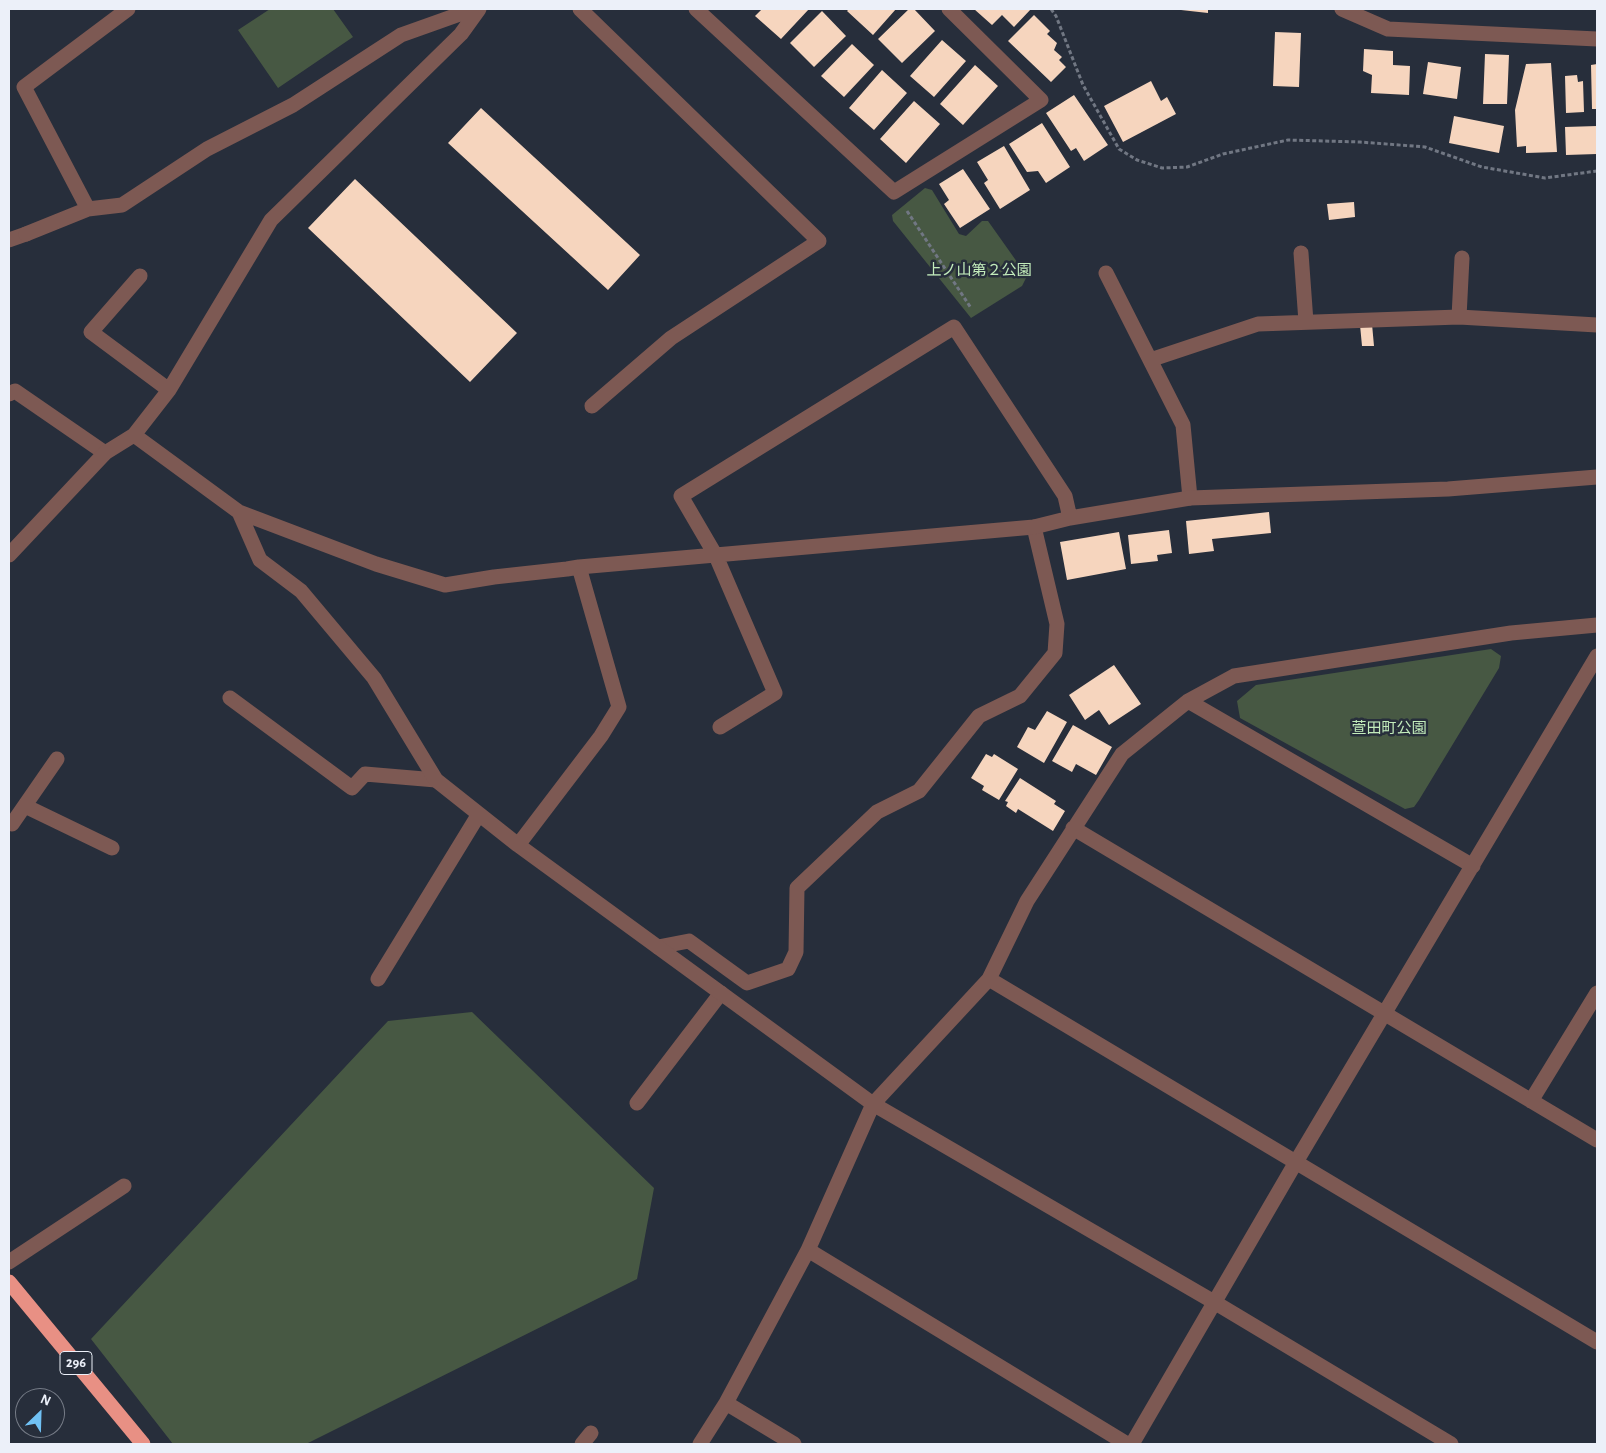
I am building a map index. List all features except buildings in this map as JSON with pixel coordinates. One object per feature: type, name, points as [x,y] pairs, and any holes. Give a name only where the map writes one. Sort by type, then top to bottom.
[{"type":"highway","name":"296","points":[[9,1282],[143,1444]]},
{"type":"street","points":[[88,209],[24,88],[128,9]]},
{"type":"street","points":[[9,240],[88,209],[122,205],[207,149],[293,105],[401,35],[474,9]]},
{"type":"street","points":[[9,556],[105,453],[134,435],[169,390],[271,220],[461,34],[479,9]]},
{"type":"street","points":[[580,9],[819,241],[671,338],[592,406]]},
{"type":"street","points":[[696,9],[894,192],[1041,100],[949,9]]},
{"type":"street","points":[[1342,9],[1388,29],[1597,39]]},
{"type":"street","points":[[1301,253],[1306,322]]},
{"type":"street","points":[[1459,317],[1462,258]]},
{"type":"street","points":[[1106,273],[1183,426],[1190,498]]},
{"type":"street","points":[[140,276],[92,332],[169,390]]},
{"type":"street","points":[[1150,360],[1258,324],[1459,317],[1597,325]]},
{"type":"street","points":[[720,728],[775,693],[716,556],[681,496],[954,327],[1065,496],[1070,518]]},
{"type":"street","points":[[11,390],[105,453]]},
{"type":"street","points":[[134,435],[239,512],[376,564],[445,585],[579,567],[1034,527],[1070,518],[1190,498],[1439,489],[1597,477]]},
{"type":"street","points":[[239,512],[260,560],[301,591],[374,678],[436,780],[518,846],[873,1104],[1214,1302],[1451,1444]]},
{"type":"street","points":[[658,947],[689,941],[747,983],[788,969],[796,952],[797,888],[877,812],[919,791],[979,716],[1020,696],[1055,653],[1057,624],[1034,527]]},
{"type":"street","points":[[518,846],[601,736],[619,707],[579,567]]},
{"type":"street","points":[[700,1444],[726,1403],[808,1250],[873,1104],[989,979],[1027,901],[1122,754],[1188,701],[1234,676],[1511,633],[1597,626]]},
{"type":"street","points":[[1132,1444],[1296,1162],[1597,656]]},
{"type":"street","points":[[230,698],[352,788],[365,774],[436,780]]},
{"type":"street","points":[[1188,701],[1473,866]]},
{"type":"street","points":[[9,821],[12,824],[58,760]]},
{"type":"street","points":[[25,806],[112,848]]},
{"type":"street","points":[[378,979],[479,814]]},
{"type":"street","points":[[1073,828],[1597,1140]]},
{"type":"street","points":[[989,979],[1597,1342]]},
{"type":"street","points":[[638,1103],[720,992]]},
{"type":"street","points":[[1531,1101],[1597,993]]},
{"type":"street","points":[[9,1262],[124,1186]]},
{"type":"street","points":[[808,1250],[1127,1444]]},
{"type":"street","points":[[726,1403],[794,1444]]},
{"type":"path","points":[[1051,9],[1056,16],[1083,85],[1119,149],[1137,160],[1162,168],[1187,166],[1223,154],[1288,140],[1360,142],[1426,147],[1482,167],[1545,178],[1597,171]]},
{"type":"path","points":[[894,192],[971,309],[954,327]]},
{"type":"green space","points":[[270,9],[333,9],[353,37],[278,88],[238,30]]},
{"type":"green space","name":"上ノ山第２公園","points":[[925,188],[932,190],[959,234],[966,236],[982,221],[988,221],[1027,276],[1022,286],[971,318],[893,221],[892,215]]},
{"type":"green space","name":"萱田町公園","points":[[1491,649],[1501,656],[1499,668],[1414,807],[1405,809],[1240,718],[1237,701],[1256,685]]},
{"type":"green space","points":[[472,1012],[654,1188],[637,1279],[306,1444],[173,1444],[91,1339],[388,1021]]}]
